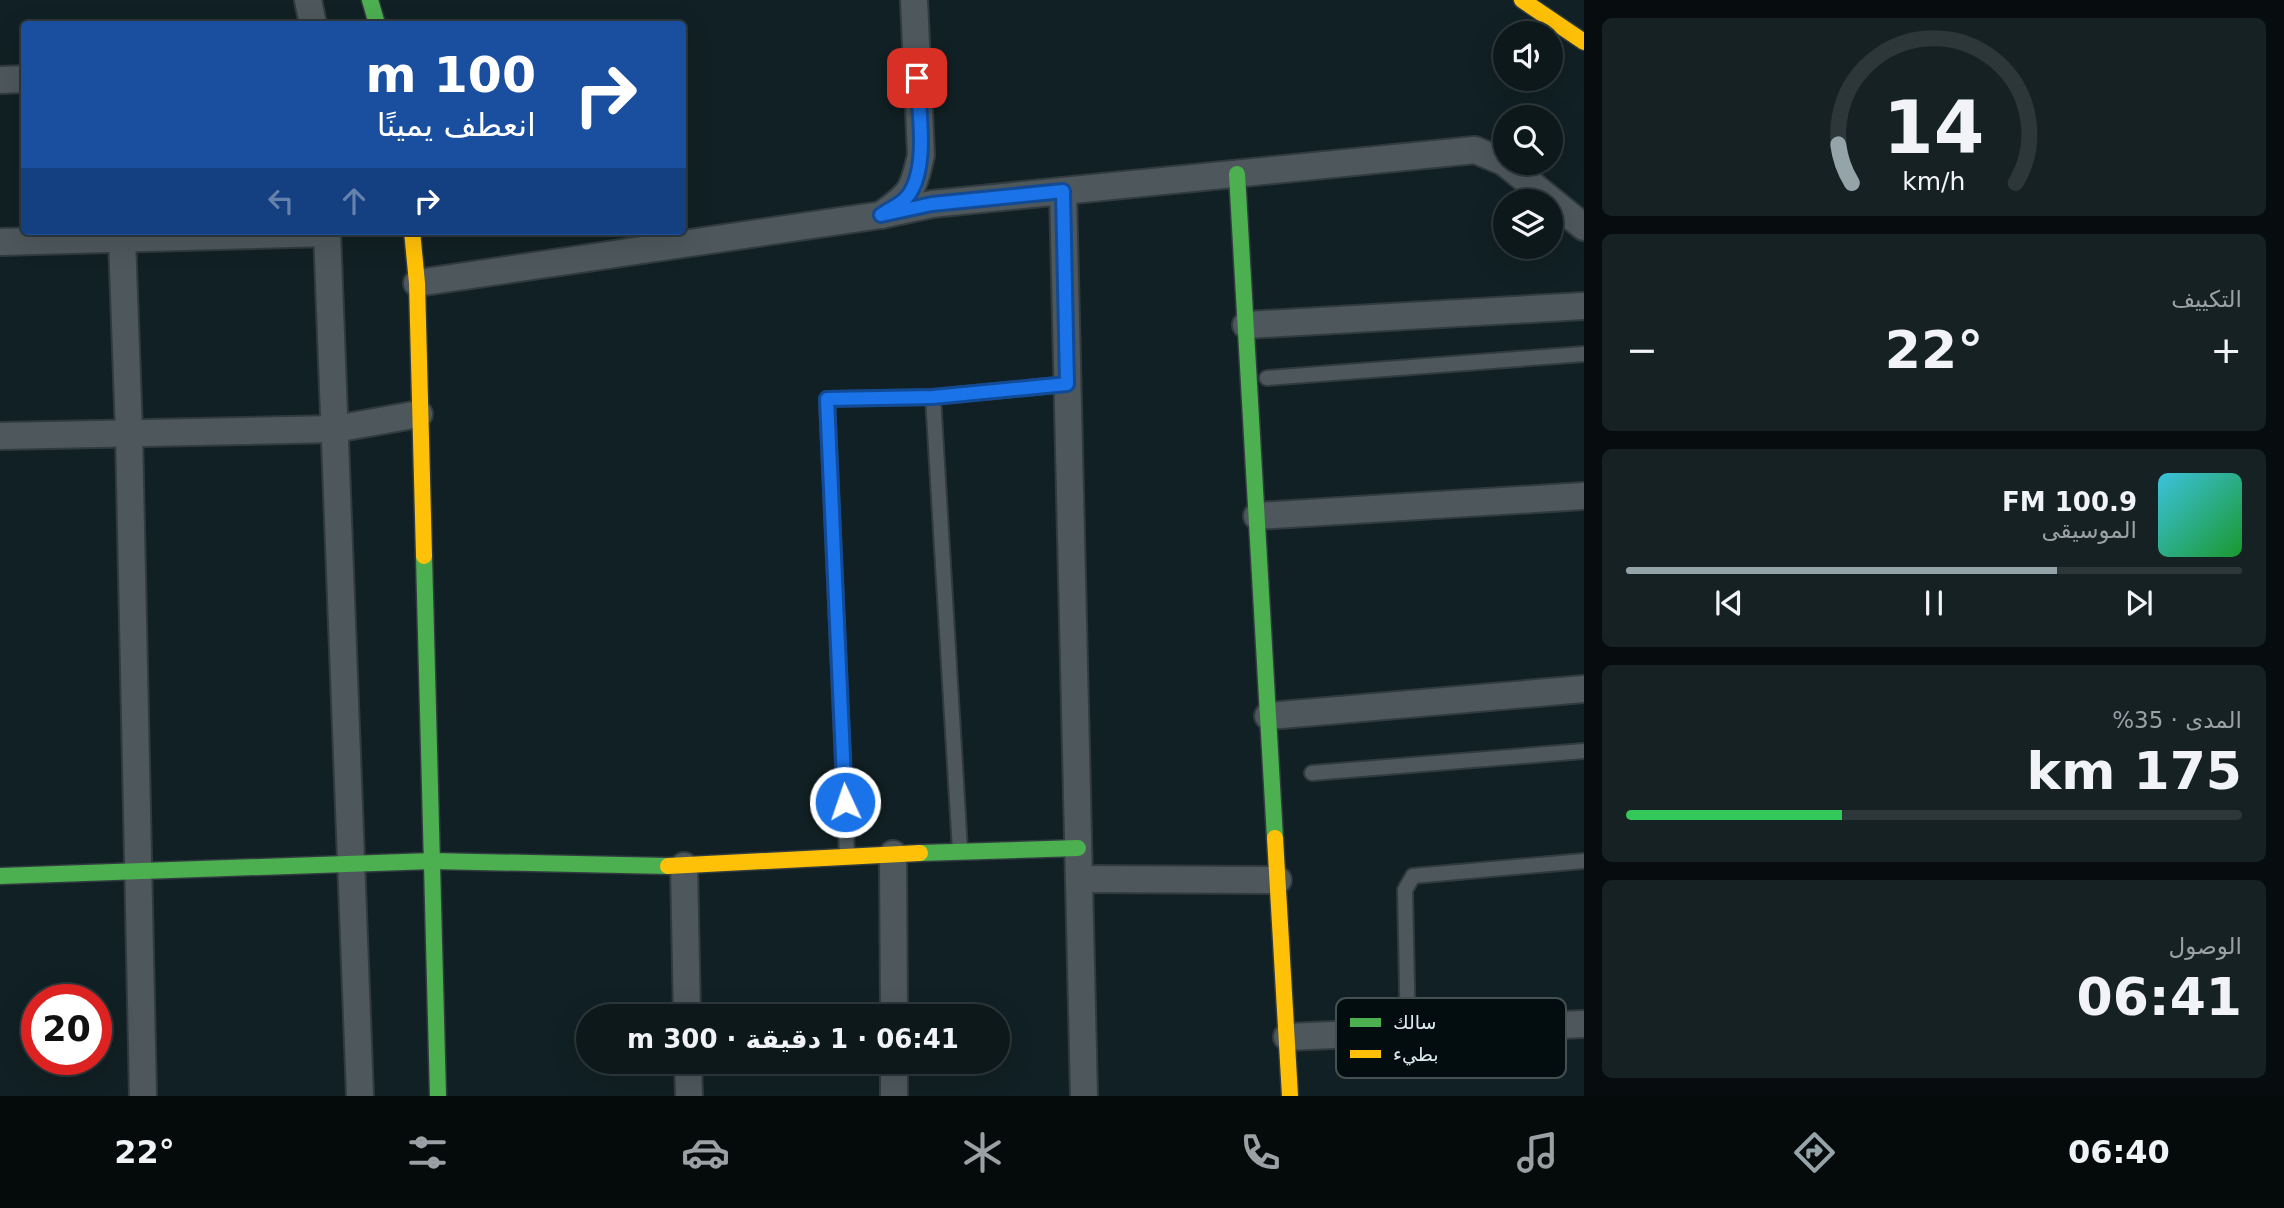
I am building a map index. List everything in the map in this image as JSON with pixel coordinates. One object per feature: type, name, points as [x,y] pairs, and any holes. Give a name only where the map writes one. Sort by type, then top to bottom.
[{"type":"main road","points":[[370,0],[376,21]]},
{"type":"main road","points":[[1522,0],[1584,42]]},
{"type":"main road","points":[[1237,174],[1290,1096]]},
{"type":"main road","points":[[412,235],[416,283],[438,1096]]},
{"type":"main road","points":[[0,876],[432,861],[684,866],[847,856],[1079,848]]},
{"type":"street","points":[[308,0],[312,21]]},
{"type":"street","points":[[881,215],[905,199],[915,180],[920,155],[914,0]]},
{"type":"street","points":[[0,80],[21,79]]},
{"type":"street","points":[[416,283],[881,215],[932,204],[1475,150],[1504,162],[1584,228]]},
{"type":"street","points":[[1063,191],[1084,1096]]},
{"type":"street","points":[[0,242],[81,236],[122,239],[239,235]]},
{"type":"street","points":[[327,235],[360,1096]]},
{"type":"street","points":[[122,239],[129,433],[143,1096]]},
{"type":"street","points":[[1246,326],[1584,306]]},
{"type":"street","points":[[0,436],[335,429],[419,414]]},
{"type":"street","points":[[1257,516],[1584,496]]},
{"type":"street","points":[[1268,716],[1584,689]]},
{"type":"street","points":[[893,854],[894,1004]]},
{"type":"street","points":[[684,866],[687,1004]]},
{"type":"street","points":[[1079,879],[1278,880]]},
{"type":"street","points":[[1566,1025],[1584,1024]]},
{"type":"street","points":[[1287,1037],[1336,1036]]},
{"type":"street","points":[[688,1074],[689,1096]]},
{"type":"street","points":[[894,1074],[894,1096]]},
{"type":"lane","points":[[1267,379],[1584,354]]},
{"type":"lane","points":[[847,856],[827,399],[933,397],[1067,384]]},
{"type":"lane","points":[[933,397],[960,852]]},
{"type":"lane","points":[[1312,773],[1584,751]]},
{"type":"lane","points":[[1407,998],[1405,890],[1413,876],[1584,861]]},
{"type":"traffic: fast","points":[[370,0],[376,21]]},
{"type":"traffic: fast","points":[[1237,174],[1275,838]]},
{"type":"traffic: fast","points":[[424,556],[438,1096]]},
{"type":"traffic: fast","points":[[920,853],[1078,848]]},
{"type":"traffic: fast","points":[[0,876],[432,861],[668,866]]},
{"type":"traffic: slow","points":[[1522,0],[1584,42]]},
{"type":"traffic: slow","points":[[412,235],[417,283],[424,556]]},
{"type":"traffic: slow","points":[[1275,838],[1290,1096]]},
{"type":"traffic: slow","points":[[668,866],[920,853]]},
{"type":"route","points":[[845,802],[827,399],[933,397],[1067,384],[1063,191],[932,204],[881,215],[905,199],[915,180],[920,155],[917,78]]}]
